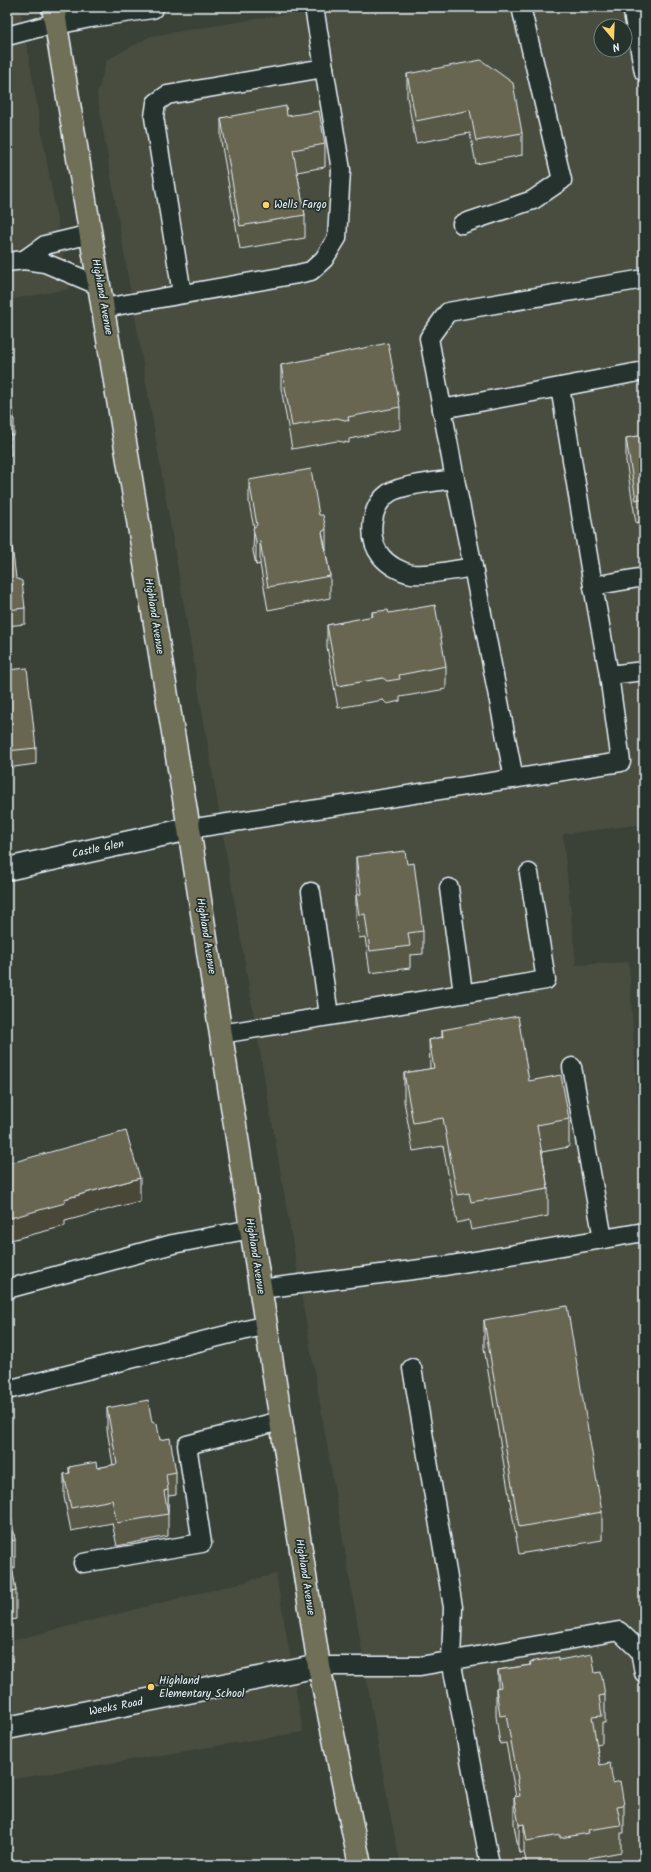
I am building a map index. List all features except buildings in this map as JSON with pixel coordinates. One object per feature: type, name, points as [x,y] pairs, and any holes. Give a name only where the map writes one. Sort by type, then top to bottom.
[{"type":"highway","name":"Highland Avenue","points":[[54,15],[104,308],[189,829],[319,1666],[360,1865]]},
{"type":"street","points":[[54,15],[90,16],[152,7]]},
{"type":"street","name":"Castle Glen","points":[[7,869],[189,829]]},
{"type":"street","name":"Weeks Road","points":[[7,1728],[319,1666]]},
{"type":"lane","points":[[104,308],[298,274],[311,271],[324,258],[337,238],[341,170],[314,7]]},
{"type":"lane","points":[[462,224],[533,200],[562,180],[521,7]]},
{"type":"lane","points":[[632,7],[644,72]]},
{"type":"lane","points":[[7,36],[54,15]]},
{"type":"lane","points":[[182,294],[154,117],[156,103],[167,95],[324,68]]},
{"type":"lane","points":[[15,261],[45,245],[91,234]]},
{"type":"lane","points":[[15,261],[45,263],[100,286]]},
{"type":"lane","points":[[514,779],[429,338],[448,312],[644,279]]},
{"type":"lane","points":[[442,408],[644,371]]},
{"type":"lane","points":[[189,829],[621,762],[609,675],[560,387]]},
{"type":"lane","points":[[455,479],[399,489],[390,493],[380,502],[374,512],[372,523],[373,535],[381,556],[401,570],[414,574],[473,567]]},
{"type":"lane","points":[[593,586],[644,577]]},
{"type":"lane","points":[[609,675],[644,671]]},
{"type":"lane","points":[[220,1034],[463,992],[546,980],[529,873]]},
{"type":"lane","points":[[449,888],[463,992]]},
{"type":"lane","points":[[311,892],[329,1015]]},
{"type":"lane","points":[[572,1067],[604,1239]]},
{"type":"lane","points":[[7,1289],[173,1244],[251,1229]]},
{"type":"lane","points":[[260,1289],[445,1266],[644,1232]]},
{"type":"lane","points":[[7,1390],[266,1325]]},
{"type":"lane","points":[[412,1368],[453,1607],[451,1660],[490,1865]]},
{"type":"lane","points":[[83,1563],[202,1543],[187,1445],[280,1421]]},
{"type":"lane","points":[[319,1666],[420,1666],[619,1631],[640,1651],[644,1673]]},
{"type":"shaded area","points":[[7,7],[20,7],[69,289],[7,300]]},
{"type":"shaded area","points":[[330,7],[644,7],[644,824],[563,834],[576,965],[629,962],[639,1133],[644,1133],[644,1865],[401,1865],[389,1809],[97,94],[107,60],[151,36]]},
{"type":"shaded area","name":"Highland Elementary School","points":[[276,1574],[303,1732],[7,1780],[7,1642]]},
{"type":"place","name":"Wells Fargo","points":[[266,205]]},
{"type":"place","name":"Highland Elementary School","points":[[151,1687]]}]
